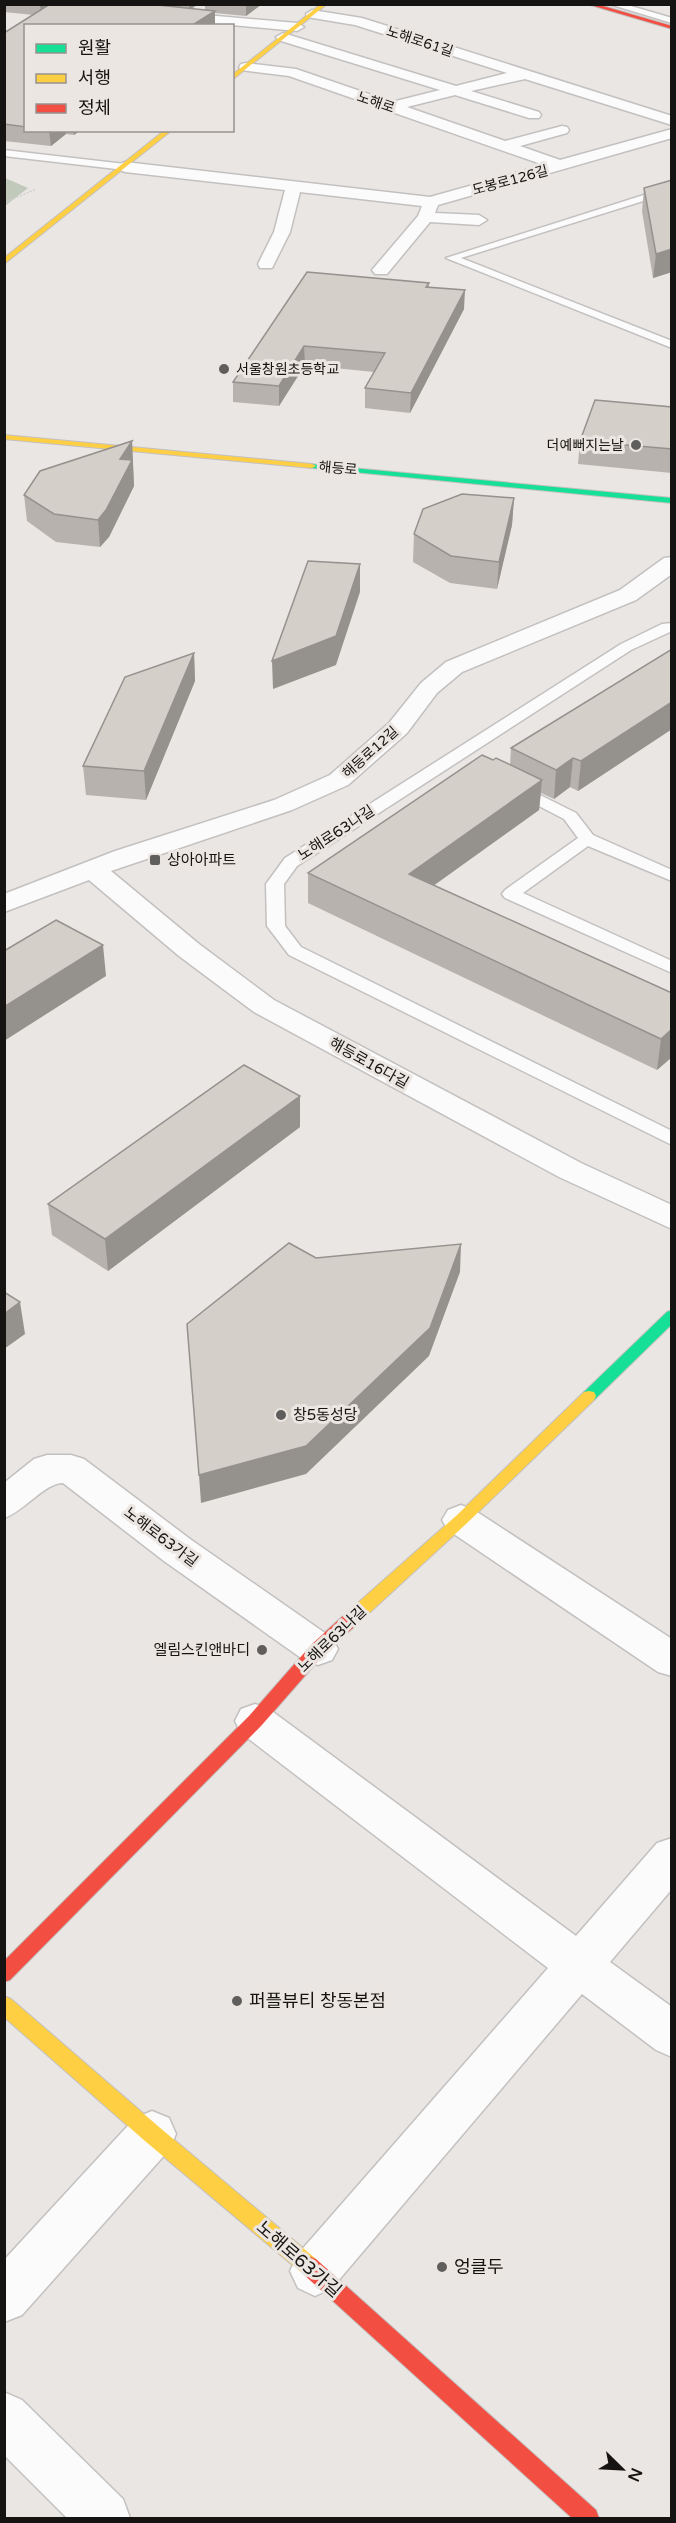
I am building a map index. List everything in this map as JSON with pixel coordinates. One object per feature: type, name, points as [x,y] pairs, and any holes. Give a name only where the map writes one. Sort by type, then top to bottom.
[{"type":"main road","points":[[234,76],[325,4]]},
{"type":"main road","points":[[589,4],[672,28]]},
{"type":"main road","points":[[650,4],[672,10]]},
{"type":"main road","points":[[4,262],[167,132]]},
{"type":"main road","name":"해등로","points":[[4,437],[672,501]]},
{"type":"main road","name":"노해로63나길","points":[[4,1974],[255,1721],[318,1649],[461,1520],[672,1315]]},
{"type":"main road","name":"노해로63가길","points":[[4,2005],[152,2134],[315,2271],[588,2518]]},
{"type":"street","points":[[154,14],[297,27]]},
{"type":"street","name":"노해로61길","points":[[312,15],[357,21],[672,121]]},
{"type":"street","points":[[283,37],[534,115]]},
{"type":"street","name":"노해로","points":[[246,67],[291,72],[562,165]]},
{"type":"street","name":"노해로61길","points":[[391,107],[509,76],[555,69]]},
{"type":"street","points":[[504,146],[562,130]]},
{"type":"street","name":"도봉로126길","points":[[429,209],[562,165],[672,133]]},
{"type":"street","points":[[125,167],[294,186],[479,220]]},
{"type":"street","points":[[266,264],[282,232],[294,186]]},
{"type":"street","points":[[381,270],[429,209]]},
{"type":"street","name":"해등로12길","points":[[4,904],[92,869],[283,805],[339,780],[398,728],[429,688],[454,667],[628,595],[672,563]]},
{"type":"street","name":"해등로16다길","points":[[92,869],[189,950],[264,1006],[570,1170],[672,1218]]},
{"type":"street","name":"노해로63가길","points":[[4,1504],[47,1469],[71,1469],[177,1550],[318,1649]]},
{"type":"street","points":[[461,1520],[672,1660]]},
{"type":"street","points":[[255,1721],[672,2035]]},
{"type":"street","points":[[315,2271],[672,1857]]},
{"type":"street","points":[[4,2297],[152,2134]]},
{"type":"street","points":[[4,2418],[104,2518]]},
{"type":"lane","points":[[613,4],[672,19]]},
{"type":"lane","points":[[624,4],[672,19]]},
{"type":"lane","points":[[188,18],[205,6]]},
{"type":"lane","points":[[4,153],[125,167]]},
{"type":"lane","points":[[672,189],[452,258],[672,345]]},
{"type":"lane","name":"노해로63나길","points":[[672,627],[667,627],[626,647],[291,862],[275,884],[276,926],[295,951],[672,1139]]},
{"type":"lane","points":[[453,759],[473,768]]},
{"type":"lane","points":[[504,782],[570,816],[587,839],[672,876]]},
{"type":"lane","points":[[587,839],[511,894],[672,968]]},
{"type":"path","points":[[4,203],[31,189],[38,188]]},
{"type":"green space","points":[[5,178],[28,188],[5,206]]},
{"type":"building","points":[[50,4],[148,4],[215,11],[194,24],[24,24],[24,127],[4,124],[4,33]]},
{"type":"building","points":[[672,180],[672,249],[656,254],[644,188]]},
{"type":"building","points":[[307,272],[429,283],[426,287],[465,290],[411,393],[365,388],[385,353],[304,346],[279,386],[233,382]]},
{"type":"building","points":[[595,400],[672,407],[672,449],[580,441]]},
{"type":"building","points":[[132,441],[120,459],[132,460],[106,510],[98,520],[54,514],[24,495],[40,471]]},
{"type":"building","points":[[462,494],[514,498],[499,562],[451,556],[414,534],[423,509]]},
{"type":"building","points":[[308,561],[360,564],[336,636],[272,661]]},
{"type":"building","points":[[672,649],[672,702],[581,761],[573,758],[556,770],[511,748]]},
{"type":"building","points":[[194,653],[144,771],[83,766],[125,677]]},
{"type":"building","points":[[482,755],[493,760],[496,758],[542,780],[409,874],[672,993],[672,1029],[661,1039],[308,873]]},
{"type":"building","points":[[56,920],[103,945],[4,1007],[4,951]]},
{"type":"building","points":[[244,1065],[300,1096],[105,1239],[48,1204]]},
{"type":"building","name":"창5동성당","points":[[289,1243],[316,1258],[461,1244],[430,1328],[306,1446],[199,1475],[187,1324]]},
{"type":"building","points":[[4,1292],[20,1302],[4,1314]]},
{"type":"traffic: fast","points":[[312,466],[672,501]]},
{"type":"traffic: fast","points":[[589,1396],[672,1315]]},
{"type":"traffic: slow","points":[[234,76],[325,4]]},
{"type":"traffic: slow","points":[[4,262],[166,132]]},
{"type":"traffic: slow","points":[[4,437],[312,466]]},
{"type":"traffic: slow","points":[[349,1621],[461,1520],[589,1396]]},
{"type":"traffic: slow","points":[[4,2005],[309,2266]]},
{"type":"traffic: jam","points":[[589,4],[672,28]]},
{"type":"traffic: jam","points":[[4,1974],[255,1721],[318,1649],[349,1621]]},
{"type":"traffic: jam","points":[[309,2266],[588,2518]]},
{"type":"place","name":"서울창원초등학교","points":[[224,369]]},
{"type":"place","name":"더예뻐지는날","points":[[636,445]]},
{"type":"place","name":"상아아파트","points":[[155,860]]},
{"type":"place","name":"창5동성당","points":[[281,1415]]},
{"type":"place","name":"엘림스킨앤바디","points":[[262,1650]]},
{"type":"place","name":"퍼플뷰티 창동본점","points":[[237,2001]]},
{"type":"place","name":"엉클두","points":[[442,2267]]}]
